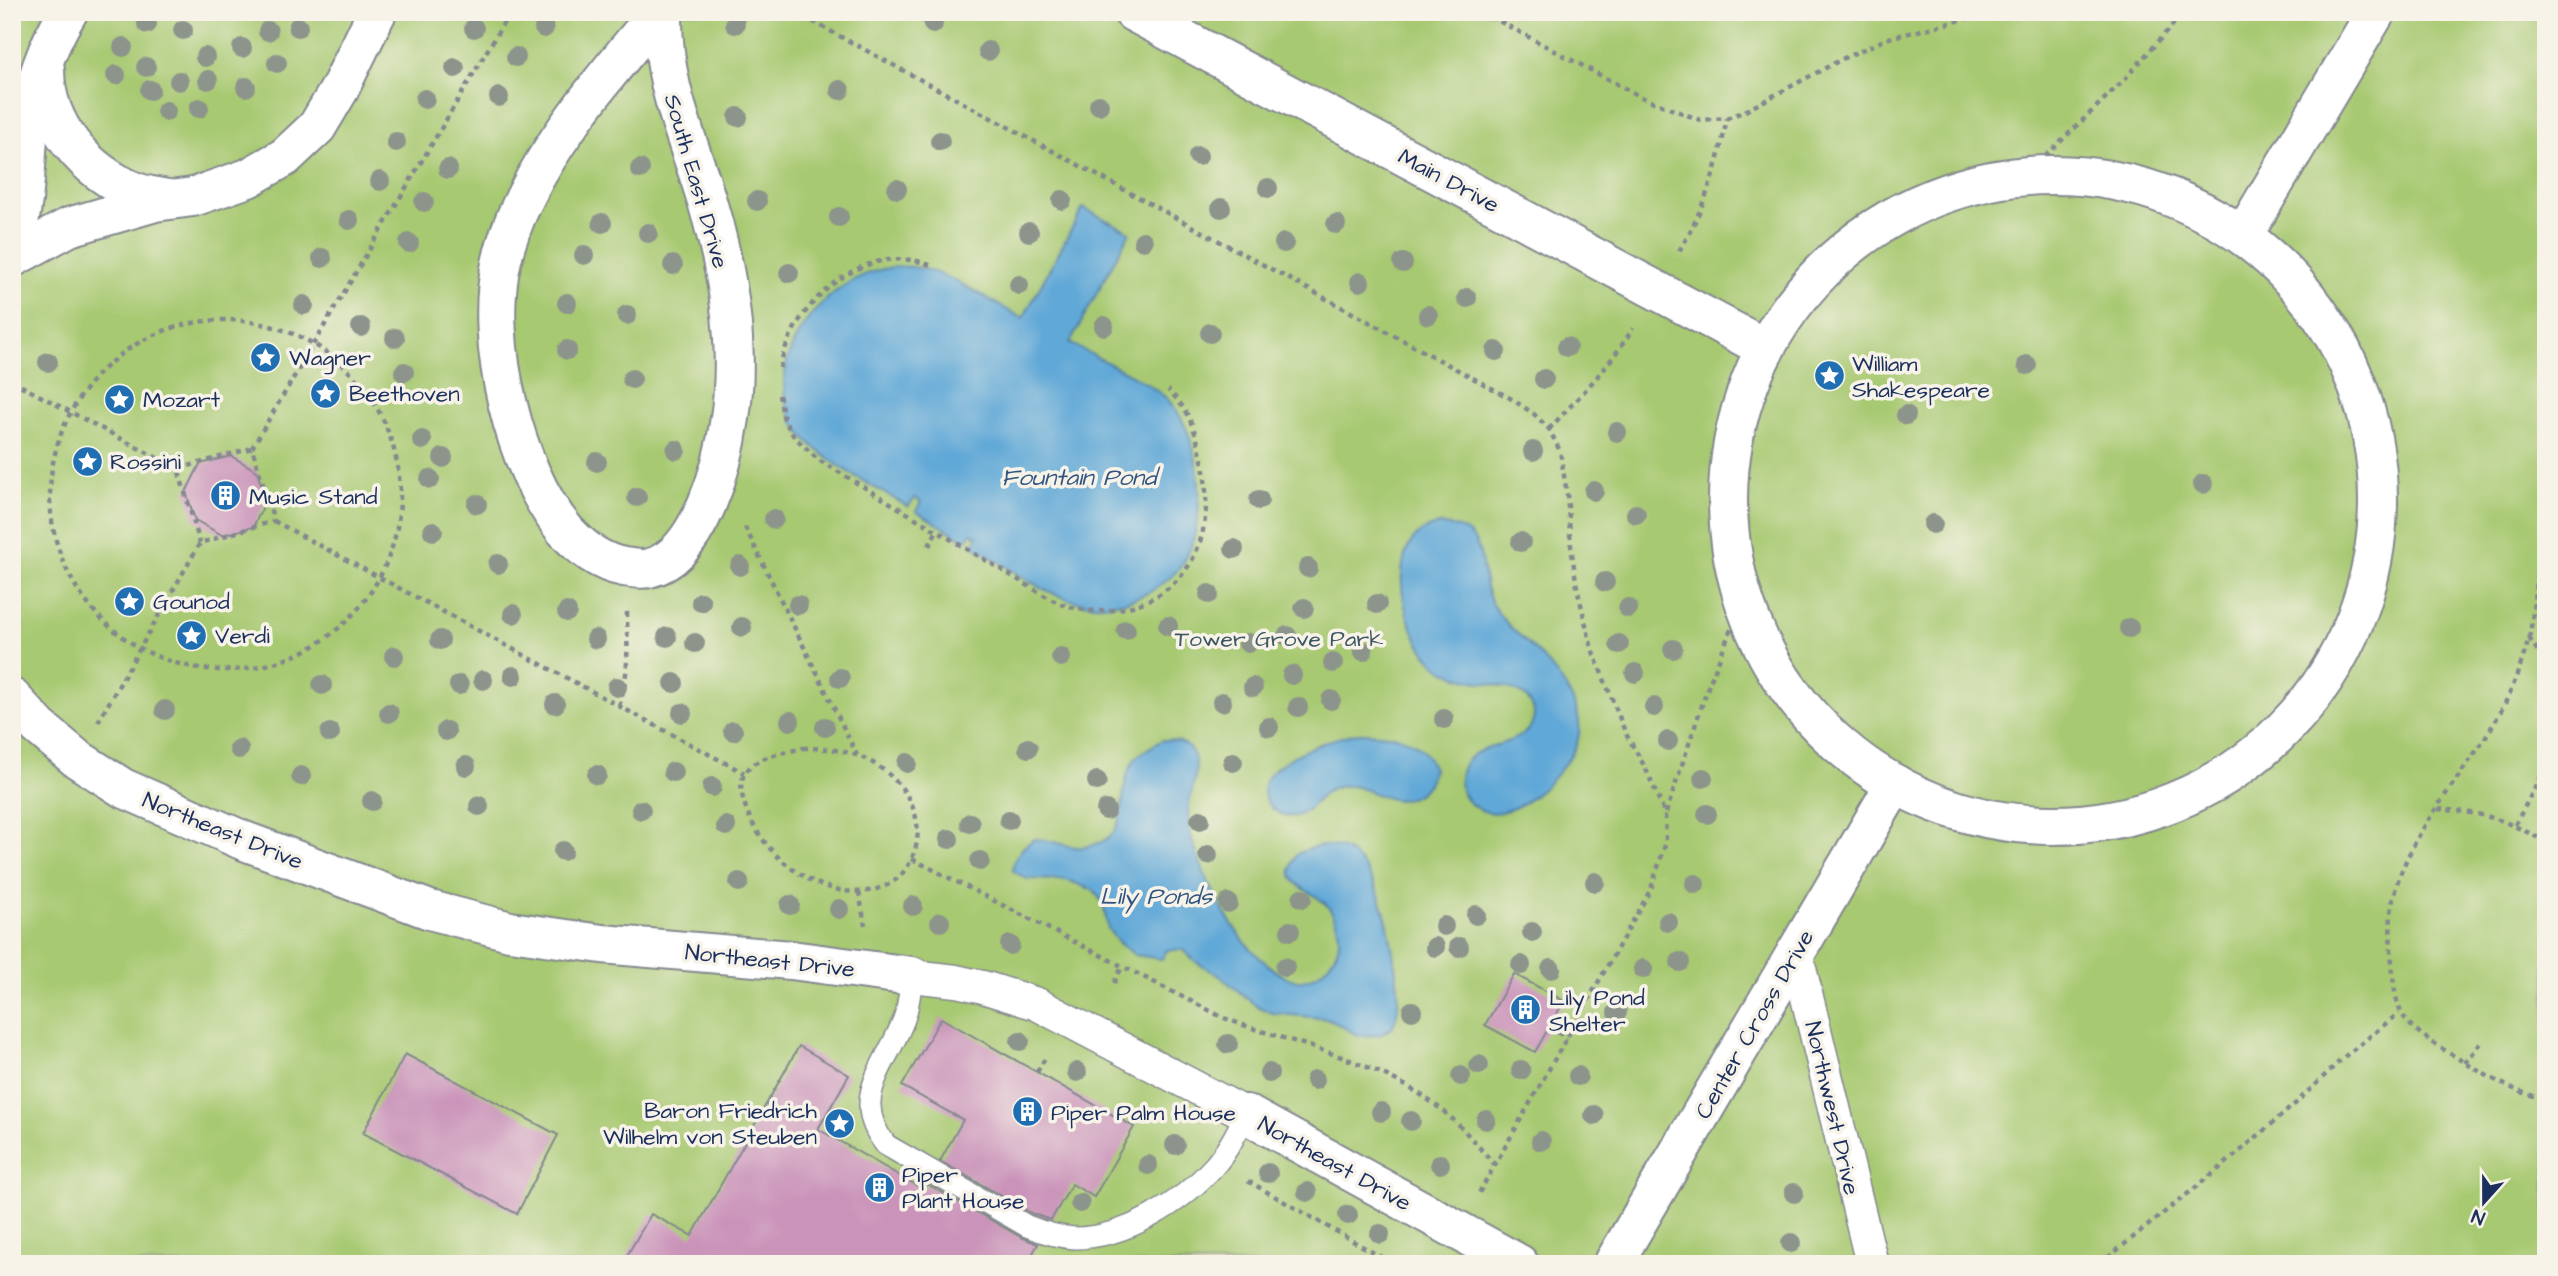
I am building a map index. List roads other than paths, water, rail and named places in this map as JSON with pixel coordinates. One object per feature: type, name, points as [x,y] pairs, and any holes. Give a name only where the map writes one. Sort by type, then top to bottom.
[{"type":"street","points":[[12,242],[27,164],[29,121],[36,86],[68,12]]},
{"type":"street","points":[[12,258],[69,227],[107,214],[193,197],[248,178],[285,157],[317,127],[340,90],[377,12]]},
{"type":"street","name":"South East Drive","points":[[661,12],[669,81],[681,129],[715,228],[728,289],[734,337],[733,387],[731,418],[725,447],[703,514],[688,541],[668,559],[649,568],[611,564],[592,554],[567,533],[545,503],[526,463],[504,389],[495,325],[500,264],[516,216],[547,159],[587,102],[661,12]]},
{"type":"street","name":"Main Drive","points":[[1133,12],[1765,348]]},
{"type":"street","points":[[2243,236],[2376,12]]},
{"type":"street","points":[[46,60],[45,78],[51,105],[63,132],[78,155],[100,174],[138,193],[173,200]]},
{"type":"street","points":[[2081,176],[2141,187],[2198,209],[2243,236],[2292,280],[2327,326],[2353,376],[2371,431],[2378,497],[2372,564],[2353,627],[2326,677],[2291,723],[2248,760],[2199,790],[2173,802],[2128,816],[2061,825],[1976,816],[1895,784],[1850,754],[1829,736],[1777,673],[1743,599],[1731,548],[1728,471],[1737,420],[1765,348],[1793,303],[1845,250],[1870,231],[1917,205],[1987,181],[2081,176]]},
{"type":"street","name":"Northeast Drive","points":[[12,698],[39,727],[76,758],[123,788],[243,840],[430,910],[510,931],[602,944],[791,960],[912,976],[983,987],[1037,1004],[1246,1114],[1519,1264]]},
{"type":"street","name":"Center Cross Drive","points":[[1613,1264],[1895,784]]},
{"type":"street","name":"Northwest Drive","points":[[1796,952],[1872,1264]]},
{"type":"lane","points":[[912,976],[905,1018],[871,1089],[868,1108],[874,1131],[886,1145],[1027,1226],[1048,1234],[1072,1238],[1095,1237],[1118,1231],[1140,1220],[1171,1203],[1197,1184],[1217,1163],[1246,1114]]},
{"type":"water","name":"Fountain Pond","points":[[1083,208],[1130,232],[1070,343],[1138,378],[1170,402],[1190,437],[1199,481],[1197,525],[1183,563],[1172,576],[1151,591],[1127,601],[1103,605],[1078,602],[1046,590],[972,545],[978,536],[971,533],[966,541],[916,511],[921,502],[915,498],[908,507],[845,470],[803,436],[794,423],[785,396],[786,368],[795,341],[811,316],[832,294],[857,278],[885,269],[926,269],[969,288],[1023,318]]},
{"type":"water","points":[[1438,525],[1456,527],[1468,533],[1475,542],[1488,592],[1497,612],[1554,670],[1575,705],[1578,718],[1576,747],[1555,777],[1526,801],[1501,812],[1480,810],[1471,804],[1461,788],[1462,768],[1476,753],[1519,737],[1527,731],[1534,712],[1527,698],[1514,690],[1448,673],[1425,653],[1415,635],[1402,590],[1402,568],[1408,548],[1419,533]]},
{"type":"water","points":[[1358,733],[1391,735],[1420,748],[1433,767],[1424,788],[1408,799],[1397,800],[1358,787],[1337,787],[1299,815],[1291,817],[1280,814],[1270,805],[1265,797],[1264,785],[1282,763],[1315,746]]},
{"type":"water","name":"Lily Ponds","points":[[1163,740],[1182,743],[1194,756],[1196,770],[1188,814],[1195,847],[1211,888],[1244,941],[1279,973],[1297,980],[1316,975],[1326,967],[1339,943],[1337,923],[1329,908],[1292,878],[1292,864],[1297,854],[1321,846],[1341,848],[1357,858],[1379,895],[1391,939],[1398,994],[1397,1012],[1392,1028],[1379,1035],[1364,1036],[1357,1035],[1329,1019],[1272,1013],[1255,1005],[1183,950],[1167,950],[1162,959],[1135,955],[1120,944],[1108,929],[1103,903],[1093,890],[1067,880],[1027,879],[1013,871],[1014,861],[1020,852],[1035,839],[1083,847],[1100,843],[1111,835],[1121,814],[1127,775],[1133,762],[1142,752]]},
{"type":"place","name":"Wagner","points":[[266,357]]},
{"type":"place","name":"William Shakespeare","points":[[1829,376]]},
{"type":"place","name":"Beethoven","points":[[326,393]]},
{"type":"place","name":"Mozart","points":[[120,399]]},
{"type":"place","name":"Rossini","points":[[87,461]]},
{"type":"place","name":"Music Stand","points":[[226,496]]},
{"type":"place","name":"Gounod","points":[[130,601]]},
{"type":"place","name":"Verdi","points":[[192,635]]},
{"type":"place","name":"Lily Pond Shelter","points":[[1526,1010]]},
{"type":"place","name":"Piper Palm House","points":[[1028,1112]]},
{"type":"place","name":"Baron Friedrich Wilhelm von Steuben","points":[[840,1123]]},
{"type":"place","name":"Piper Plant House","points":[[879,1187]]},
{"type":"park label","name":"Tower Grove Park","points":[[1279,638]]}]
